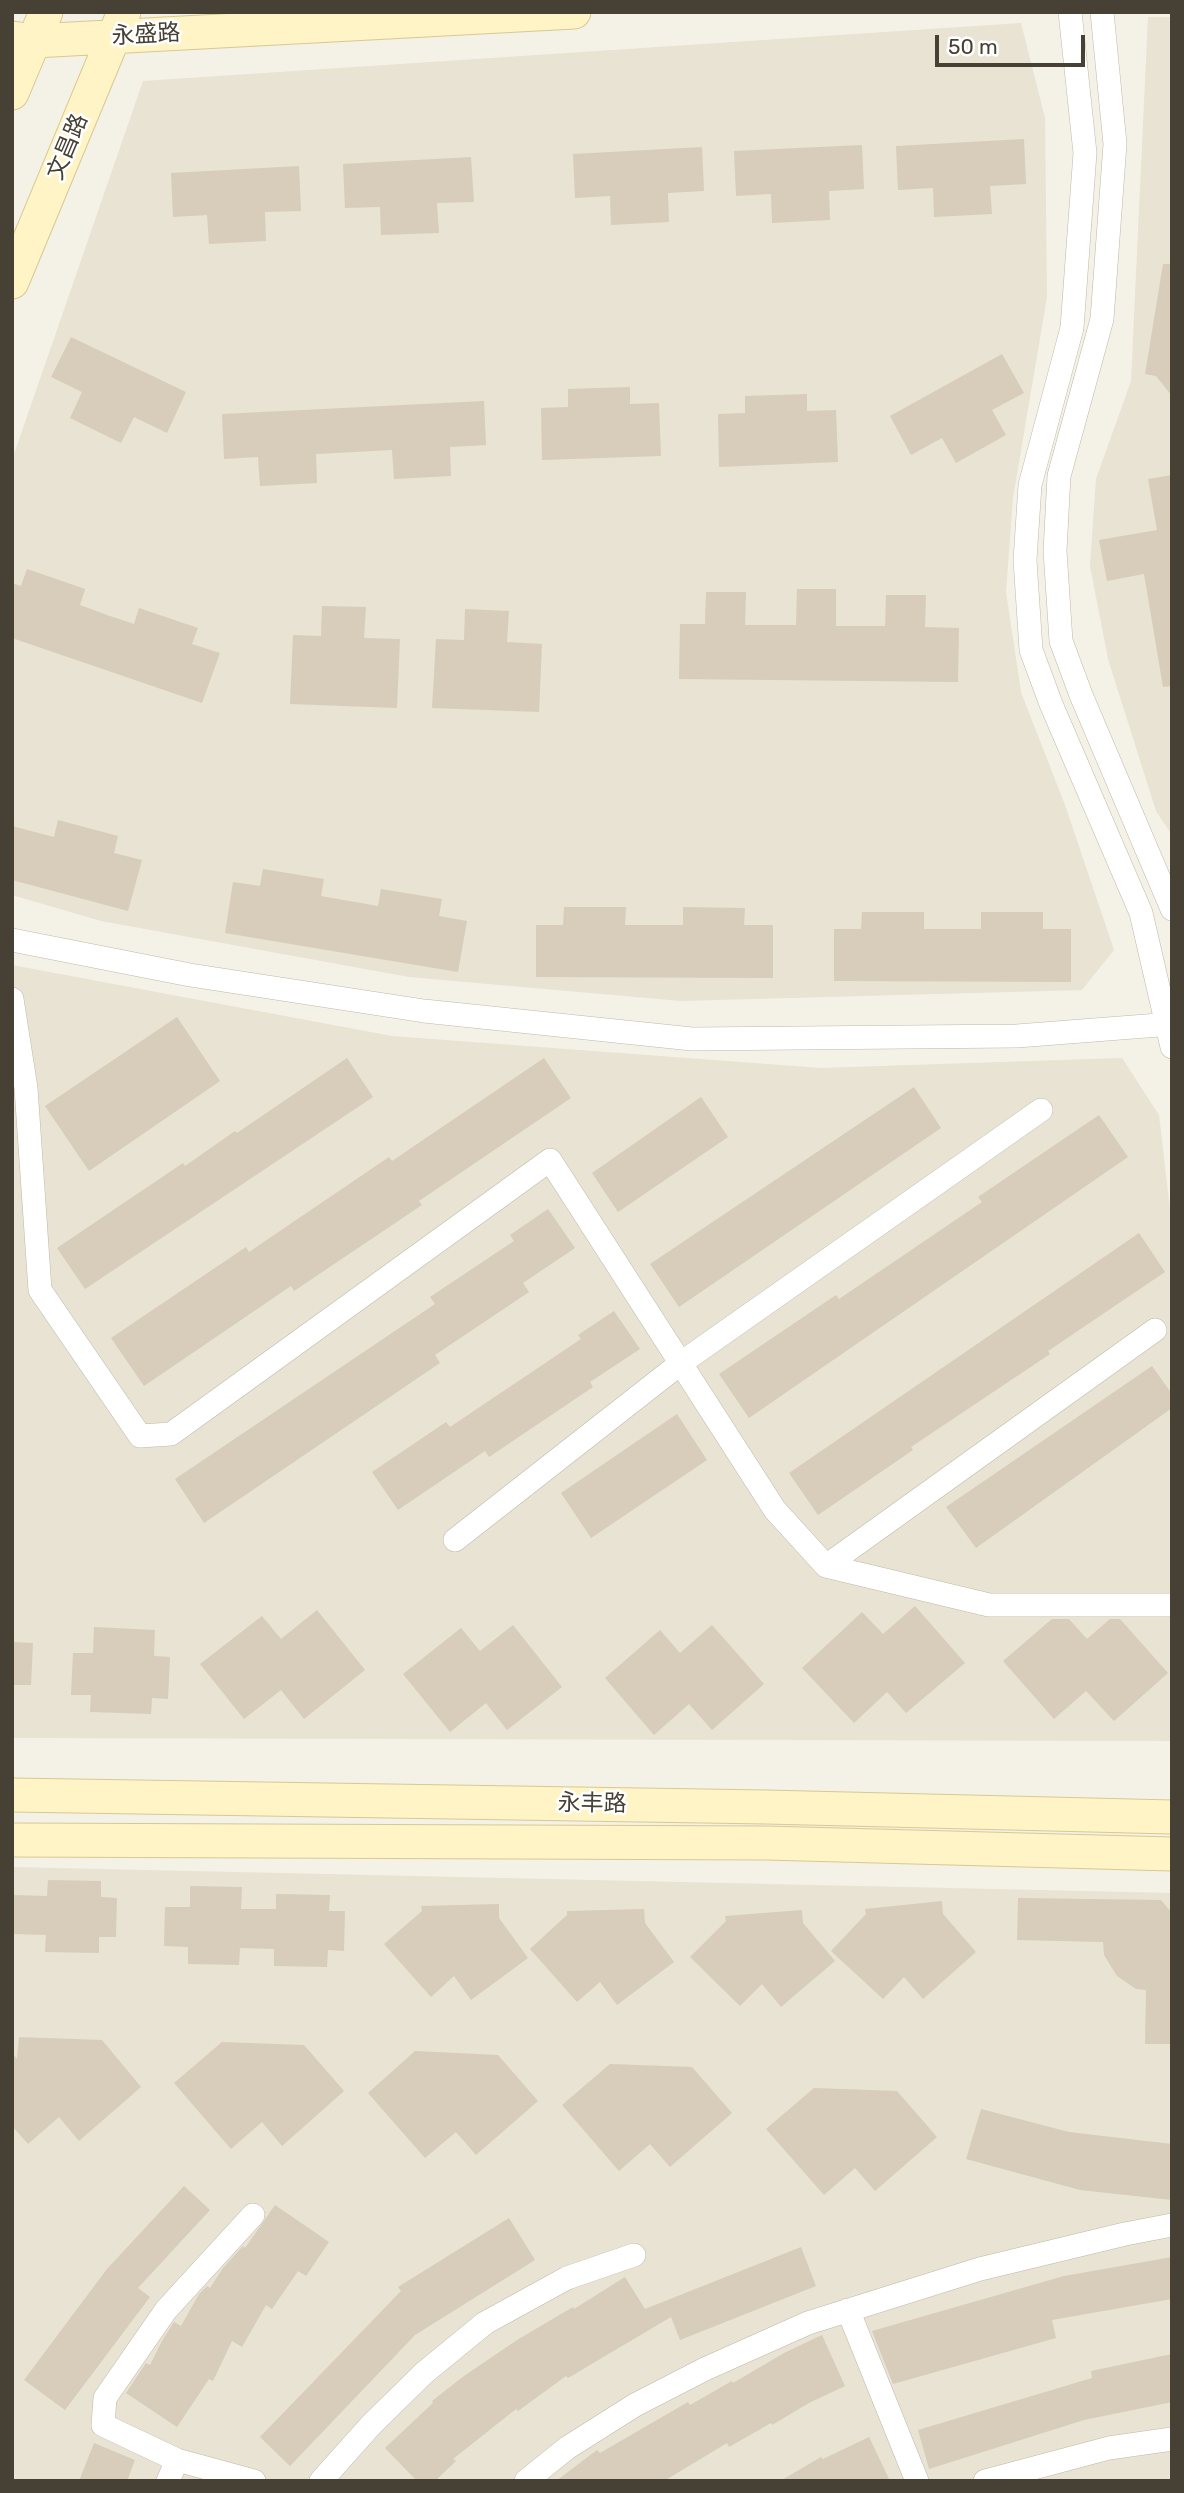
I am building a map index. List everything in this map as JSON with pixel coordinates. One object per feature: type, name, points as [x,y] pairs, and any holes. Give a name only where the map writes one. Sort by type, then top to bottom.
[{"type":"street","name":"永盛路","points":[[31,30],[119,24],[573,12]]},
{"type":"street","points":[[12,940],[190,975],[424,1011],[692,1039],[1170,1032],[1141,913],[1051,704],[1031,650],[1025,559],[1030,485],[1072,328],[1085,153],[1070,12]]},
{"type":"street","points":[[1102,12],[1115,144],[1102,319],[1059,476],[1055,551],[1061,642],[1171,906]]},
{"type":"street","name":"文昌路","points":[[12,282],[119,24]]},
{"type":"street","points":[[12,93],[31,30]]},
{"type":"street","points":[[12,999],[26,1088],[40,1290],[140,1436],[171,1434],[550,1160],[775,1510],[826,1566],[989,1605],[1172,1605]]},
{"type":"street","points":[[455,1540],[681,1363],[1041,1111]]},
{"type":"street","points":[[826,1566],[1156,1330]]},
{"type":"street","name":"永丰路","points":[[12,1795],[752,1806],[1172,1817]]},
{"type":"street","name":"永丰路","points":[[12,1840],[766,1843],[1172,1854]]},
{"type":"street","points":[[253,2215],[166,2310],[105,2398],[103,2425],[172,2470],[254,2481]]},
{"type":"street","points":[[526,2481],[567,2448],[635,2405],[705,2369],[785,2333],[848,2310],[980,2269],[1172,2225]]},
{"type":"street","points":[[321,2481],[371,2425],[424,2373],[485,2323],[567,2278],[634,2255]]},
{"type":"street","points":[[848,2310],[917,2481]]},
{"type":"street","points":[[985,2481],[1109,2448],[1172,2439]]},
{"type":"shaded area","points":[[1148,17],[1172,17],[1172,835],[1156,811],[1108,659],[1090,566],[1096,479],[1131,381]]},
{"type":"shaded area","points":[[1021,23],[1045,118],[1047,297],[1013,498],[1006,592],[1021,692],[1065,805],[1114,950],[1082,990],[681,1001],[409,977],[101,921],[12,895],[12,460],[143,81]]},
{"type":"shaded area","points":[[12,965],[392,1036],[821,1068],[1122,1058],[1159,1115],[1172,1227],[1172,1741],[12,1738]]},
{"type":"shaded area","points":[[12,1867],[1172,1893],[1172,2481],[12,2481]]},
{"type":"building","points":[[1024,139],[1026,184],[990,186],[992,214],[934,217],[933,188],[898,190],[896,146]]},
{"type":"building","points":[[862,145],[864,189],[829,191],[830,220],[772,223],[771,194],[736,196],[734,151]]},
{"type":"building","points":[[702,147],[704,191],[668,193],[669,222],[611,225],[610,196],[575,198],[573,154]]},
{"type":"building","points":[[471,157],[474,202],[437,203],[439,233],[381,235],[380,207],[345,208],[343,164]]},
{"type":"building","points":[[299,166],[301,211],[265,212],[266,241],[209,244],[207,215],[173,217],[171,173]]},
{"type":"building","points":[[1163,264],[1172,264],[1172,396],[1156,376],[1145,374]]},
{"type":"building","points":[[71,337],[186,392],[167,433],[134,417],[121,443],[70,418],[82,392],[51,377]]},
{"type":"building","points":[[1002,354],[1024,393],[992,410],[1006,435],[956,463],[942,438],[911,455],[890,416]]},
{"type":"building","points":[[630,387],[630,404],[659,403],[661,456],[542,460],[541,408],[568,407],[568,389]]},
{"type":"building","points":[[807,394],[807,411],[836,410],[838,462],[719,467],[718,414],[745,413],[745,396]]},
{"type":"building","points":[[484,401],[486,445],[450,447],[451,476],[394,479],[392,450],[316,454],[317,483],[260,486],[258,457],[224,459],[222,414]]},
{"type":"building","points":[[1172,475],[1172,686],[1163,687],[1144,574],[1107,581],[1099,540],[1157,530],[1148,479]]},
{"type":"building","points":[[27,569],[85,589],[80,605],[107,615],[134,624],[139,608],[198,628],[192,644],[220,653],[202,703],[12,638],[12,583],[21,586]]},
{"type":"building","points":[[797,589],[836,589],[836,626],[885,626],[886,595],[926,595],[925,627],[959,628],[958,682],[679,679],[680,624],[705,624],[706,592],[746,592],[745,625],[796,625]]},
{"type":"building","points":[[322,606],[366,607],[364,638],[400,639],[397,708],[290,704],[293,635],[321,636]]},
{"type":"building","points":[[465,609],[509,611],[507,642],[542,644],[539,712],[432,708],[436,639],[464,640]]},
{"type":"building","points":[[58,820],[118,836],[114,853],[142,860],[128,911],[12,880],[12,826],[54,837]]},
{"type":"building","points":[[263,869],[324,879],[321,896],[378,906],[381,889],[442,899],[439,916],[467,921],[458,972],[225,933],[233,882],[260,886]]},
{"type":"building","points":[[564,907],[626,907],[625,925],[683,925],[683,907],[745,908],[744,925],[773,925],[773,978],[536,977],[536,925],[563,925]]},
{"type":"building","points":[[862,912],[924,912],[924,929],[981,929],[981,912],[1043,912],[1043,929],[1071,929],[1071,982],[834,981],[834,929],[861,929]]},
{"type":"building","points":[[177,1017],[220,1081],[89,1171],[45,1106]]},
{"type":"building","points":[[347,1058],[373,1097],[85,1289],[57,1248],[183,1163],[185,1166],[235,1131],[237,1133]]},
{"type":"building","points":[[544,1058],[571,1098],[419,1201],[422,1205],[294,1291],[291,1286],[144,1386],[111,1338],[246,1247],[249,1252],[389,1157],[392,1161]]},
{"type":"building","points":[[914,1087],[941,1128],[679,1307],[650,1264]]},
{"type":"building","points":[[701,1097],[728,1137],[618,1212],[592,1173]]},
{"type":"building","points":[[1099,1115],[1128,1157],[749,1418],[719,1374],[836,1295],[839,1299],[982,1202],[978,1197]]},
{"type":"building","points":[[548,1209],[575,1248],[523,1283],[529,1292],[435,1355],[440,1363],[204,1523],[175,1479],[435,1304],[430,1297],[514,1241],[510,1235]]},
{"type":"building","points":[[1139,1233],[1165,1272],[1048,1351],[1050,1354],[911,1447],[913,1450],[818,1515],[789,1473]]},
{"type":"building","points":[[614,1311],[640,1349],[590,1382],[593,1387],[489,1457],[485,1451],[398,1510],[372,1472],[446,1422],[450,1427],[581,1339],[578,1335]]},
{"type":"building","points":[[1152,1366],[1172,1394],[1172,1408],[976,1548],[946,1507]]},
{"type":"building","points":[[677,1414],[707,1460],[591,1538],[561,1493]]},
{"type":"building","points":[[915,1606],[965,1663],[906,1713],[887,1692],[854,1723],[802,1668],[862,1612],[883,1634]]},
{"type":"building","points":[[317,1610],[365,1670],[304,1719],[281,1690],[244,1719],[200,1664],[262,1616],[281,1639]]},
{"type":"building","points":[[1052,1619],[1069,1619],[1087,1639],[1110,1619],[1120,1619],[1168,1673],[1114,1721],[1086,1691],[1054,1719],[1003,1661]]},
{"type":"building","points":[[513,1625],[562,1687],[507,1730],[486,1703],[450,1732],[403,1674],[461,1628],[480,1651]]},
{"type":"building","points":[[712,1625],[764,1684],[712,1730],[689,1704],[654,1735],[605,1678],[660,1630],[680,1653]]},
{"type":"building","points":[[94,1627],[155,1630],[154,1656],[170,1657],[168,1699],[152,1698],[151,1714],[90,1712],[91,1695],[71,1695],[73,1653],[93,1653]]},
{"type":"building","points":[[12,1642],[33,1643],[31,1685],[12,1685]]},
{"type":"building","points":[[48,1880],[101,1881],[101,1897],[117,1898],[116,1937],[99,1937],[99,1953],[45,1952],[46,1935],[12,1934],[12,1895],[47,1896]]},
{"type":"building","points":[[190,1886],[242,1887],[241,1909],[276,1909],[276,1894],[330,1895],[329,1911],[345,1911],[344,1951],[328,1950],[327,1967],[274,1966],[274,1949],[240,1948],[239,1965],[188,1964],[188,1947],[164,1946],[165,1907],[190,1907]]},
{"type":"building","points":[[1018,1898],[1161,1900],[1172,1913],[1172,2044],[1145,2044],[1146,1990],[1136,1989],[1117,1976],[1104,1955],[1103,1942],[1017,1940]]},
{"type":"building","points":[[942,1901],[943,1914],[976,1952],[923,1999],[904,1977],[883,1999],[831,1951],[866,1914],[865,1909]]},
{"type":"building","points":[[499,1904],[499,1918],[528,1958],[471,2000],[454,1976],[431,1997],[384,1944],[422,1911],[421,1906]]},
{"type":"building","points":[[644,1909],[645,1923],[674,1962],[617,2005],[600,1982],[577,2002],[530,1949],[567,1915],[567,1911]]},
{"type":"building","points":[[802,1910],[803,1923],[835,1961],[781,2007],[762,1984],[740,2006],[690,1957],[726,1921],[725,1916]]},
{"type":"building","points":[[19,2037],[102,2040],[141,2087],[79,2141],[59,2117],[28,2144],[12,2126],[12,2053],[17,2059]]},
{"type":"building","points":[[222,2042],[304,2045],[344,2091],[282,2146],[262,2122],[231,2149],[174,2083]]},
{"type":"building","points":[[415,2051],[498,2055],[538,2101],[476,2155],[456,2132],[425,2158],[368,2093]]},
{"type":"building","points":[[610,2064],[692,2067],[732,2113],[670,2167],[650,2144],[619,2171],[562,2105]]},
{"type":"building","points":[[814,2088],[897,2091],[937,2137],[875,2191],[855,2168],[824,2195],[766,2129]]},
{"type":"building","points":[[981,2109],[1069,2132],[1172,2144],[1172,2200],[1080,2190],[966,2159]]},
{"type":"building","points":[[184,2186],[210,2210],[138,2288],[150,2297],[65,2410],[24,2380],[107,2269]]},
{"type":"building","points":[[275,2205],[329,2242],[306,2276],[298,2271],[272,2309],[266,2305],[242,2347],[232,2341],[213,2381],[209,2379],[177,2427],[126,2393],[146,2363],[150,2365],[174,2322],[181,2326],[199,2294],[207,2286],[210,2288],[223,2268],[243,2246],[245,2248]]},
{"type":"building","points":[[509,2218],[535,2260],[415,2335],[290,2466],[260,2437],[401,2291],[398,2287]]},
{"type":"building","points":[[801,2247],[816,2286],[680,2340],[671,2317],[568,2378],[566,2376],[518,2411],[516,2409],[453,2459],[456,2461],[435,2481],[417,2481],[385,2448],[433,2403],[432,2401],[464,2376],[517,2340],[625,2277],[645,2309]]},
{"type":"building","points":[[1172,2257],[1172,2299],[1052,2320],[1056,2338],[893,2384],[872,2331],[1064,2276]]},
{"type":"building","points":[[822,2335],[845,2386],[729,2447],[727,2443],[664,2481],[556,2481],[597,2450],[600,2453],[688,2402],[690,2405]]},
{"type":"building","points":[[1172,2354],[1172,2402],[1084,2420],[929,2469],[918,2430],[1092,2378],[1091,2371]]},
{"type":"building","points":[[869,2437],[890,2481],[780,2481],[821,2457],[823,2459]]},
{"type":"building","points":[[94,2443],[135,2460],[127,2481],[79,2481]]}]
